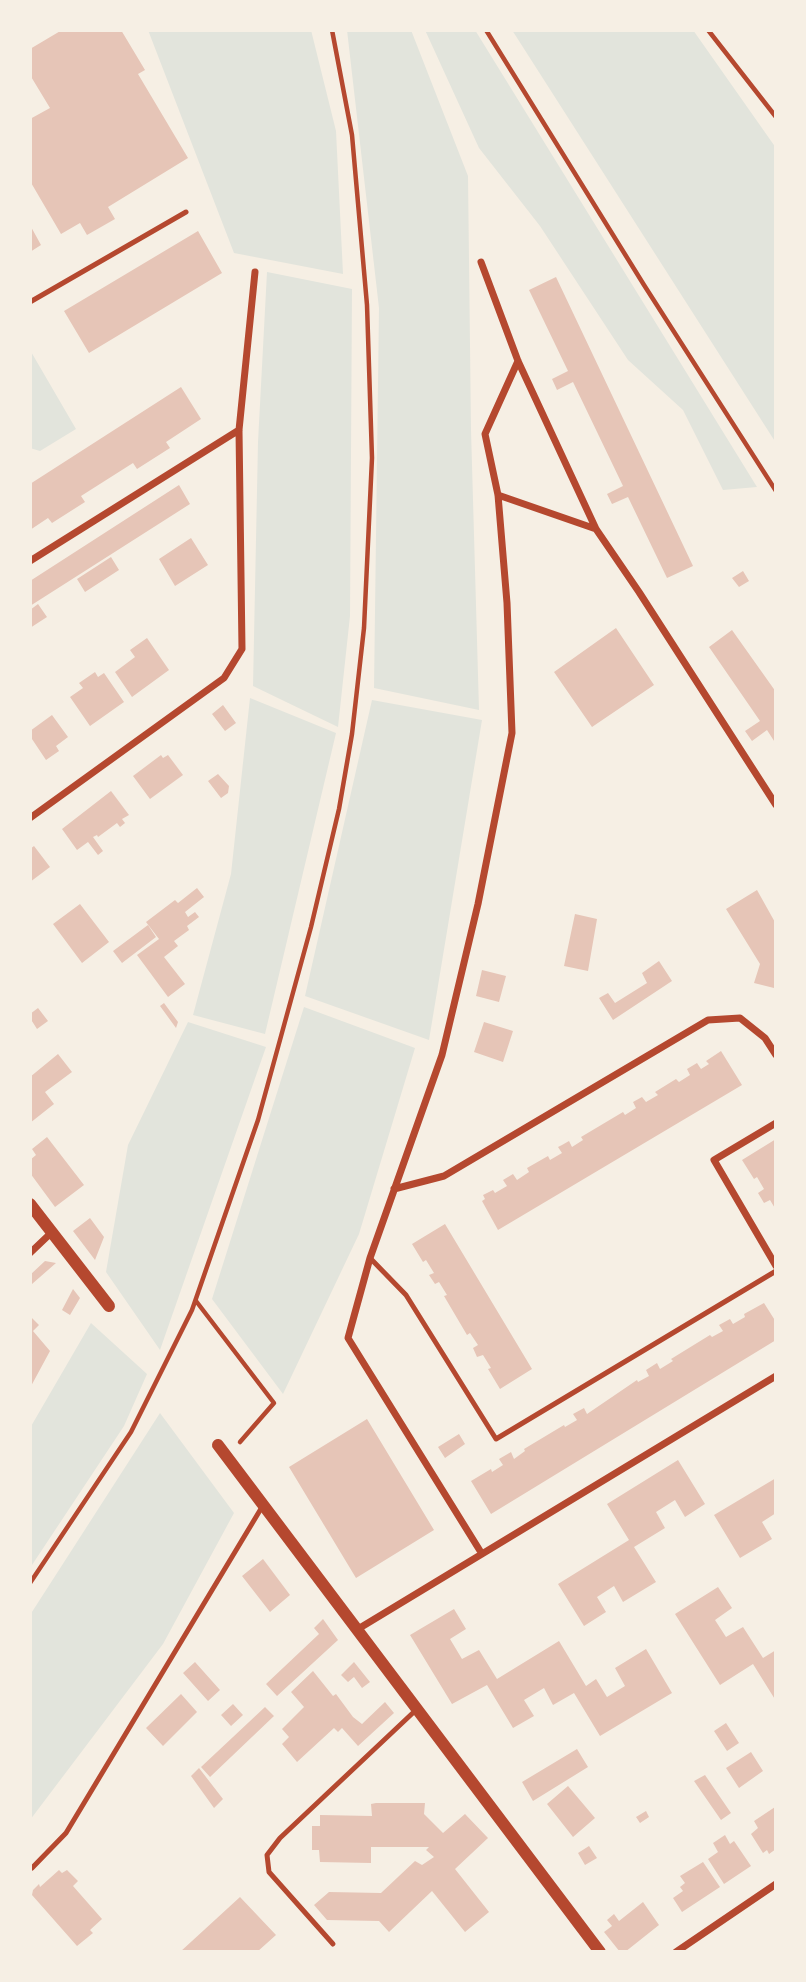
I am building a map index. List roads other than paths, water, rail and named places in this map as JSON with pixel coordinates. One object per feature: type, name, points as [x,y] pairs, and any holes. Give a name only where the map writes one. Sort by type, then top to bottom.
[{"type":"street","points":[[481,262],[518,360],[596,529],[776,805]]},
{"type":"street","points":[[30,818],[224,678],[242,649],[239,430],[254,272]]},
{"type":"street","points":[[482,1554],[348,1338],[370,1258],[442,1055],[478,904],[512,733],[508,603],[498,495],[485,434],[518,360]]},
{"type":"street","points":[[30,561],[239,430]]},
{"type":"street","points":[[498,495],[596,529]]},
{"type":"street","points":[[394,1189],[444,1176],[708,1020],[740,1018],[765,1038],[776,1055]]},
{"type":"street","points":[[776,1123],[715,1160],[776,1266]]},
{"type":"street","points":[[30,1204],[109,1306]]},
{"type":"street","points":[[30,1253],[51,1233]]},
{"type":"street","points":[[358,1629],[776,1376]]},
{"type":"street","points":[[218,1445],[600,1952]]},
{"type":"street","points":[[676,1952],[776,1884]]},
{"type":"lane","points":[[30,302],[187,212]]},
{"type":"lane","points":[[370,1258],[406,1295],[496,1438],[776,1271]]},
{"type":"lane","points":[[32,1868],[66,1833],[263,1504]]},
{"type":"lane","points":[[333,1944],[269,1872],[267,1855],[280,1838],[417,1709]]}]
